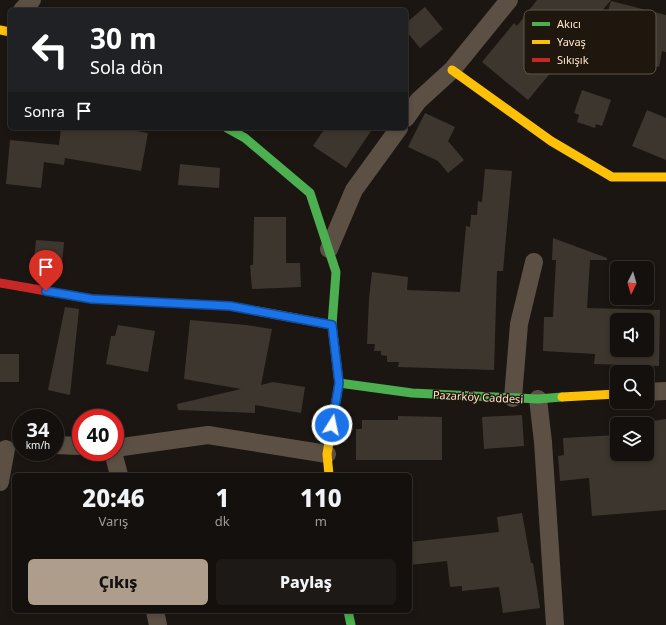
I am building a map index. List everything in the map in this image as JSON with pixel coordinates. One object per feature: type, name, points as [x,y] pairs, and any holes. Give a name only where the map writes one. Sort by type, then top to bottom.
[{"type":"street","points":[[24,8],[32,0]]},
{"type":"street","points":[[408,115],[418,101],[452,70],[509,0]]},
{"type":"street","points":[[452,70],[551,141],[612,177],[666,177]]},
{"type":"street","points":[[231,130],[245,138],[310,193],[336,272],[332,325],[339,383],[327,454],[329,473]]},
{"type":"street","points":[[329,249],[354,190],[398,130]]},
{"type":"street","points":[[513,398],[519,324],[534,262]]},
{"type":"street","points":[[0,283],[92,299],[230,306],[332,325]]},
{"type":"street","name":"Pazarköy Caddesi","points":[[339,383],[412,393],[513,398],[538,399],[610,394]]},
{"type":"street","points":[[654,392],[666,391]]},
{"type":"street","points":[[538,399],[543,442],[555,625]]},
{"type":"street","points":[[124,447],[208,435],[327,454]]},
{"type":"street","points":[[0,482],[9,447]]},
{"type":"street","points":[[115,461],[118,473]]},
{"type":"street","points":[[155,613],[158,625]]},
{"type":"street","points":[[348,613],[351,625]]},
{"type":"building","points":[[537,0],[611,0],[603,10],[529,10]]},
{"type":"building","points":[[611,1],[646,10],[608,10]]},
{"type":"building","points":[[425,7],[443,29],[420,48],[408,33],[408,21]]},
{"type":"building","points":[[656,12],[666,15],[666,52],[662,51],[659,67],[656,66]]},
{"type":"building","points":[[524,17],[524,74],[550,74],[528,100],[482,62],[514,23],[517,26]]},
{"type":"building","points":[[582,90],[611,100],[602,126],[596,124],[595,128],[577,122],[579,115],[574,113]]},
{"type":"building","points":[[647,110],[666,118],[666,160],[632,146]]},
{"type":"building","points":[[425,113],[455,127],[448,141],[464,160],[448,173],[438,161],[408,147]]},
{"type":"building","points":[[61,130],[132,130],[148,133],[141,171],[65,158],[64,165],[44,162],[41,188],[6,184],[10,140],[59,145]]},
{"type":"building","points":[[324,130],[372,130],[346,168],[313,146]]},
{"type":"building","points":[[180,164],[220,168],[219,188],[178,185]]},
{"type":"building","points":[[485,169],[512,171],[503,271],[497,271],[494,370],[398,367],[399,362],[387,362],[387,356],[381,355],[381,351],[374,351],[375,344],[367,344],[372,272],[408,277],[407,290],[460,292],[466,226],[470,227],[471,215],[477,215],[478,201],[482,202]]},
{"type":"building","points":[[254,217],[286,217],[286,263],[300,263],[301,287],[252,289],[250,265],[253,265]]},
{"type":"building","points":[[553,238],[607,258],[607,260],[590,260],[587,308],[660,310],[659,366],[594,364],[595,354],[543,351],[544,317],[553,317],[556,260],[552,260]]},
{"type":"building","points":[[36,240],[64,242],[61,275],[33,272]]},
{"type":"building","points":[[65,307],[79,309],[70,395],[48,390]]},
{"type":"building","points":[[190,320],[272,329],[261,385],[273,382],[305,387],[301,413],[255,405],[255,413],[178,410],[177,404],[241,389],[184,379]]},
{"type":"building","points":[[118,325],[155,331],[148,372],[106,364],[111,336],[115,336]]},
{"type":"building","points":[[0,354],[19,354],[19,382],[0,382]]},
{"type":"building","points":[[522,415],[524,446],[484,449],[482,417]]},
{"type":"building","points":[[398,416],[442,417],[442,460],[356,460],[356,429],[362,429],[362,420],[398,420]]},
{"type":"building","points":[[666,419],[666,510],[592,516],[589,478],[560,481],[558,456],[564,455],[563,438],[610,435],[610,461],[654,461],[654,421]]},
{"type":"building","points":[[522,513],[531,563],[533,563],[540,608],[503,613],[499,587],[462,591],[462,586],[450,587],[447,561],[412,565],[412,542],[499,532],[497,517]]},
{"type":"traffic: fast","points":[[231,130],[245,138],[310,193],[336,272],[332,325]]},
{"type":"traffic: fast","points":[[339,383],[412,393],[538,399],[562,397]]},
{"type":"traffic: fast","points":[[348,613],[351,625]]},
{"type":"traffic: slow","points":[[0,30],[8,32]]},
{"type":"traffic: slow","points":[[452,70],[551,141],[612,177],[666,177]]},
{"type":"traffic: slow","points":[[257,311],[332,325]]},
{"type":"traffic: slow","points":[[329,473],[327,454],[339,383],[332,325]]},
{"type":"traffic: slow","points":[[562,397],[610,394]]},
{"type":"traffic: jam","points":[[0,283],[92,299],[230,306],[257,311]]},
{"type":"route","points":[[46,291],[92,299],[230,306],[332,325],[339,383],[332,425]]}]
